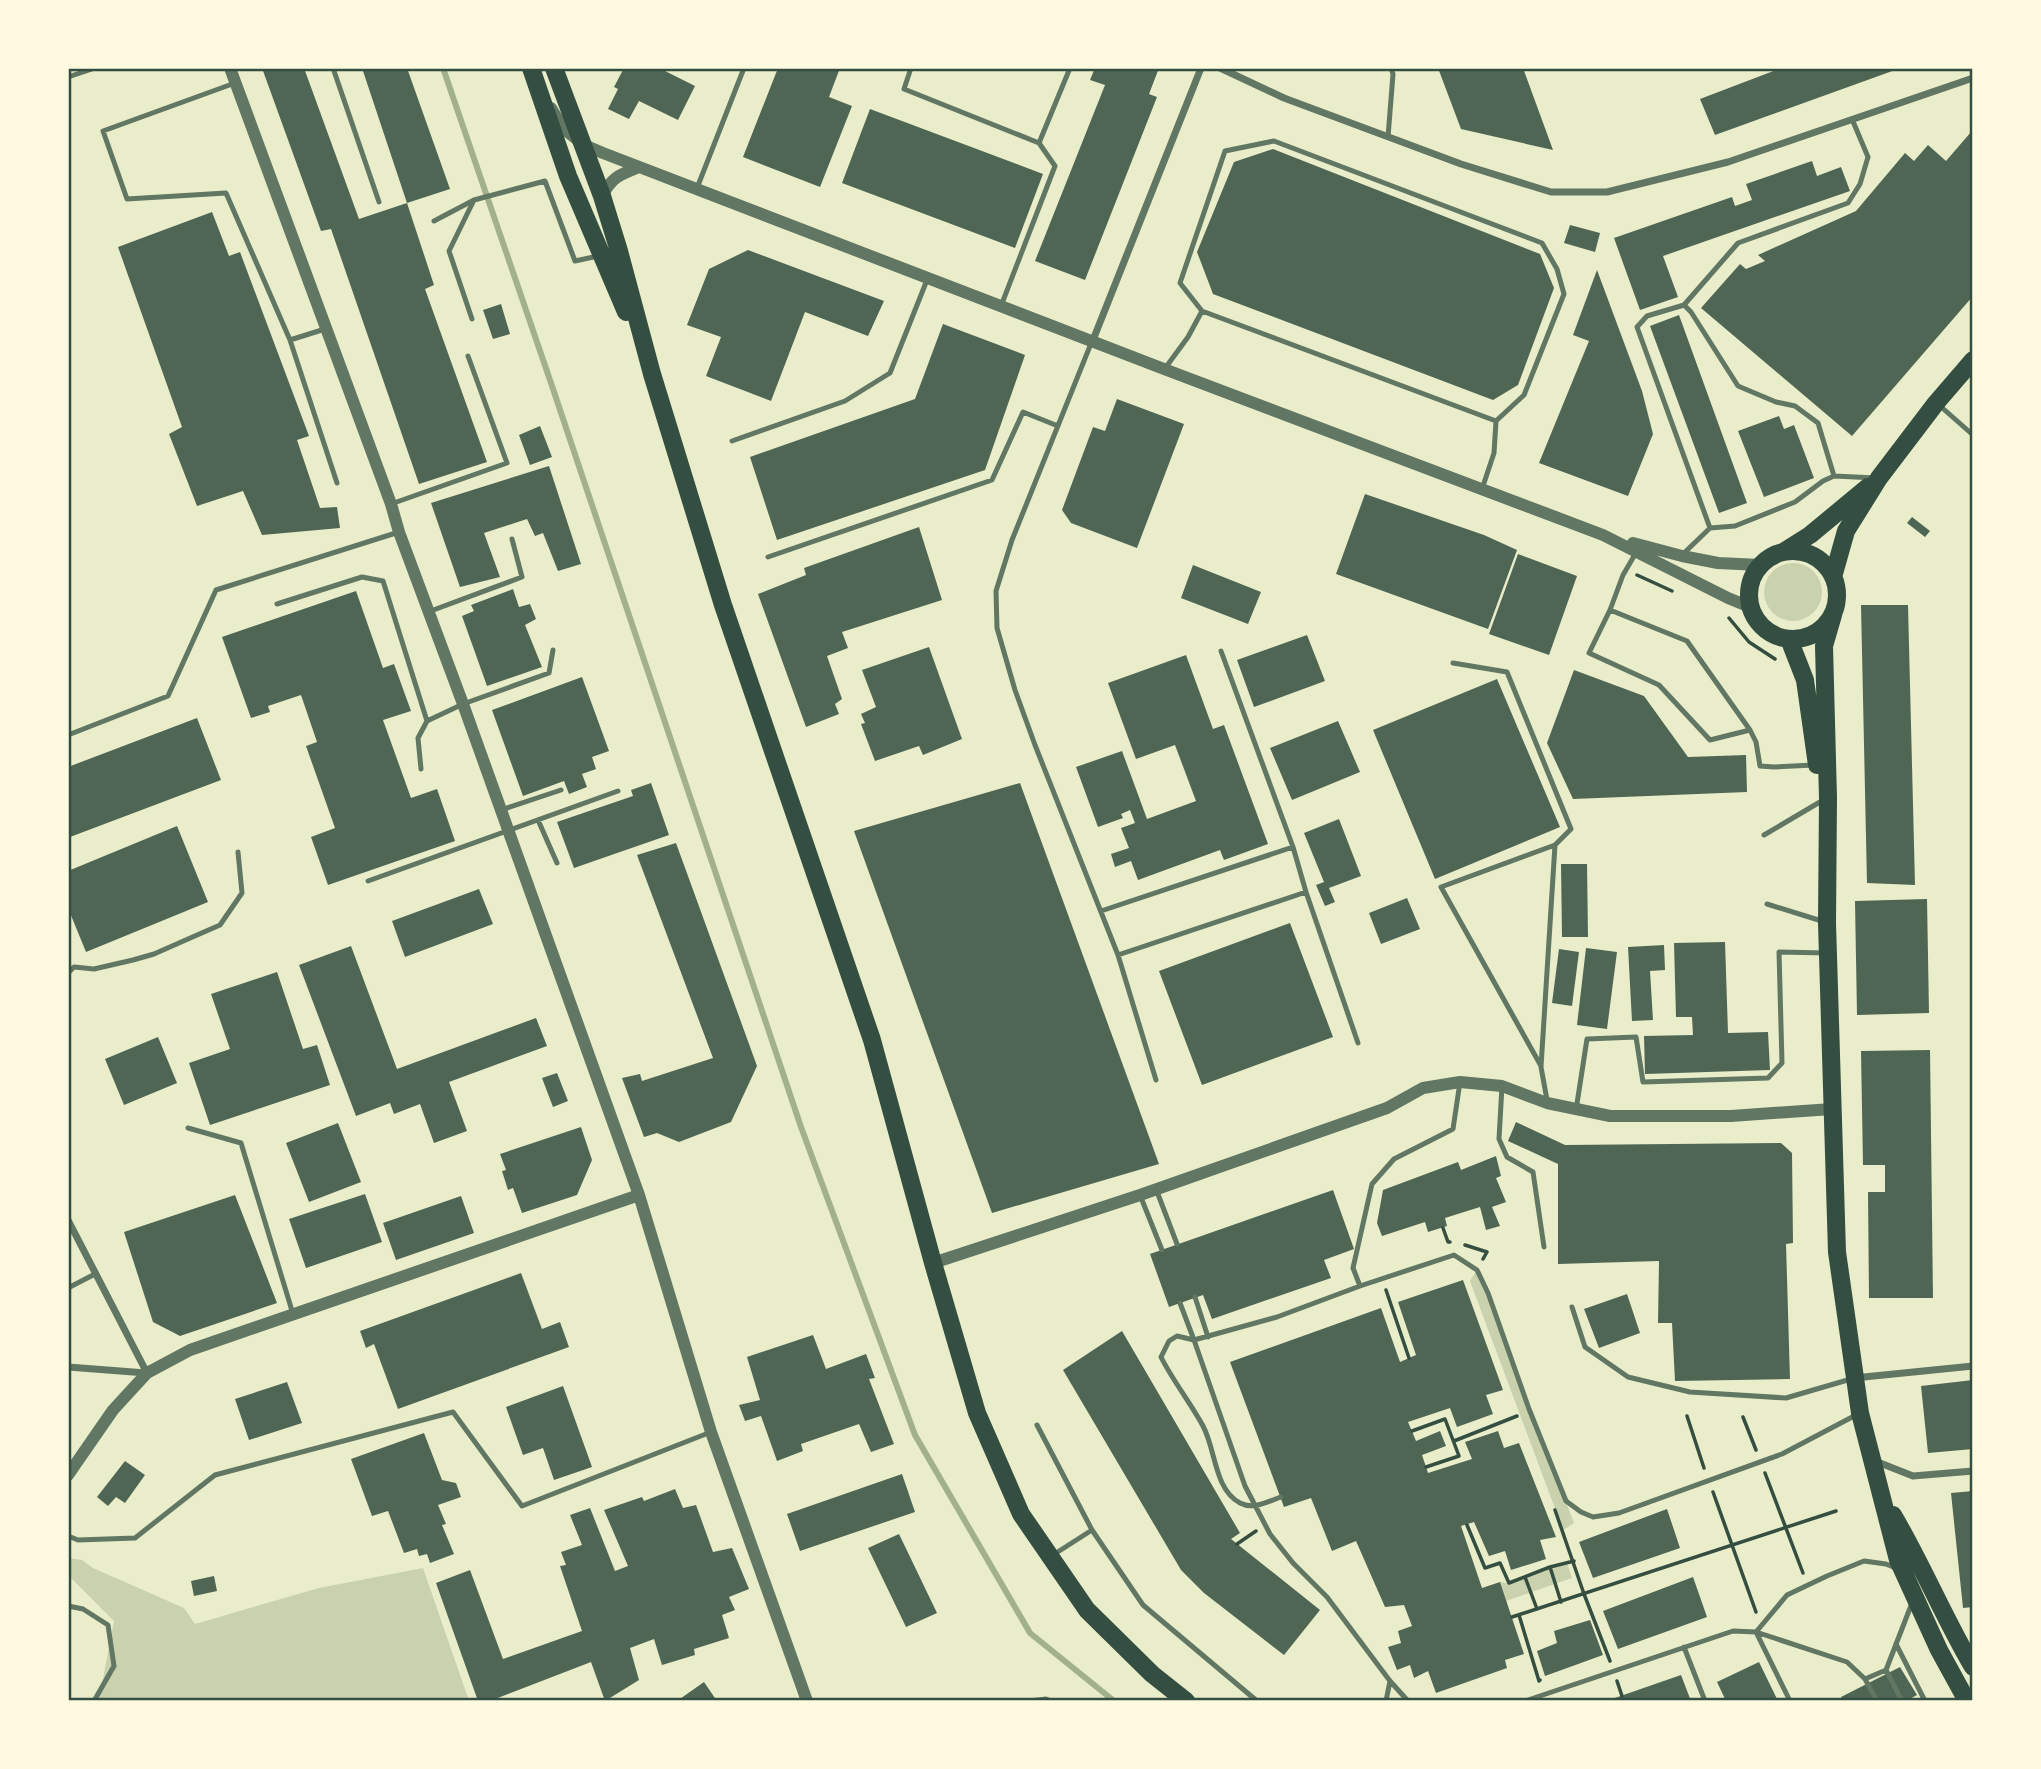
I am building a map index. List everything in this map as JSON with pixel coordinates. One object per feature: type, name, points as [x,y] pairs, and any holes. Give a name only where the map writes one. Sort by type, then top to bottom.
[{"type":"main road","points":[[554,68],[602,196],[652,374],[723,606],[872,1040],[977,1413],[1021,1514],[1087,1609],[1152,1674],[1186,1701]]},
{"type":"main road","points":[[532,72],[568,176],[652,374]]},
{"type":"main road","points":[[1833,577],[1846,531],[1879,478],[1936,403],[1973,360]]},
{"type":"main road","points":[[1833,615],[1820,630],[1807,637],[1789,639],[1775,636],[1756,620],[1750,607],[1751,582],[1760,565],[1811,535],[1879,478]]},
{"type":"main road","points":[[1783,552],[1803,552],[1817,558],[1833,577],[1838,594],[1824,646],[1828,953],[1837,1252],[1854,1378],[1871,1459],[1898,1559],[1939,1650],[1967,1701]]},
{"type":"main road","points":[[1789,639],[1805,680],[1817,765],[1828,798]]},
{"type":"main road","points":[[1882,1497],[1914,1552],[1957,1641],[1973,1667]]},
{"type":"street","points":[[230,68],[391,504],[639,1195],[711,1432],[807,1701]]},
{"type":"street","points":[[1093,340],[1201,68]]},
{"type":"street","points":[[1220,68],[1284,97],[1461,164],[1551,192],[1607,192],[1728,162],[1973,78]]},
{"type":"street","points":[[532,72],[563,128],[584,145],[1603,535],[1750,607]]},
{"type":"street","points":[[602,196],[609,182],[639,167]]},
{"type":"street","points":[[1603,535],[1718,563],[1760,565]]},
{"type":"street","points":[[933,1263],[1140,1195],[1387,1108],[1423,1088],[1460,1082],[1502,1086],[1547,1103],[1610,1116],[1731,1116],[1832,1109]]},
{"type":"street","points":[[68,1475],[113,1410],[147,1373],[190,1350],[639,1195]]},
{"type":"street","points":[[68,1220],[147,1373]]},
{"type":"street","points":[[1854,1378],[1973,1366]]},
{"type":"street","points":[[68,1367],[147,1373]]},
{"type":"street","points":[[1871,1459],[1913,1476],[1973,1471]]},
{"type":"lane","points":[[68,77],[95,68]]},
{"type":"lane","points":[[333,68],[379,202]]},
{"type":"lane","points":[[697,188],[744,68]]},
{"type":"lane","points":[[911,68],[904,89],[1039,143],[1055,166],[1002,306]]},
{"type":"lane","points":[[1039,143],[1070,68]]},
{"type":"lane","points":[[1388,136],[1393,74],[1391,68]]},
{"type":"lane","points":[[235,83],[103,131],[127,199],[226,193],[290,340],[337,483]]},
{"type":"lane","points":[[1710,528],[1637,327],[1647,316],[1684,304],[1738,243],[1848,203],[1860,184],[1868,156],[1852,119]]},
{"type":"lane","points":[[1482,489],[1494,453],[1496,421],[1524,395],[1564,294],[1557,269],[1542,243],[1274,141],[1225,152],[1180,283],[1202,311],[1496,421]]},
{"type":"lane","points":[[434,221],[474,200],[545,181],[575,261],[601,255]]},
{"type":"lane","points":[[472,319],[449,251],[474,200]]},
{"type":"lane","points":[[732,441],[845,401],[890,373],[929,277]]},
{"type":"lane","points":[[1684,304],[1738,386],[1776,402],[1795,406],[1818,423],[1834,476]]},
{"type":"lane","points":[[1164,369],[1188,337],[1202,311]]},
{"type":"lane","points":[[290,340],[327,328]]},
{"type":"lane","points":[[1093,340],[1013,540],[996,590],[997,628],[1015,690],[1118,955],[1156,1080]]},
{"type":"lane","points":[[391,504],[507,463],[468,356]]},
{"type":"lane","points":[[1936,403],[1973,435]]},
{"type":"lane","points":[[768,557],[992,480],[1023,412],[1058,426]]},
{"type":"lane","points":[[1682,556],[1710,528],[1735,526],[1795,502],[1834,476],[1879,478]]},
{"type":"lane","points":[[68,735],[168,696],[216,590],[399,532]]},
{"type":"lane","points":[[428,612],[522,576],[512,539]]},
{"type":"lane","points":[[1637,551],[1589,653],[1659,685],[1710,740],[1750,730]]},
{"type":"lane","points":[[277,604],[362,577],[383,581],[427,721]]},
{"type":"lane","points":[[1611,610],[1687,641],[1750,730],[1756,742],[1760,765],[1817,765]]},
{"type":"lane","points":[[421,769],[418,738],[427,721],[463,704],[549,673],[553,650]]},
{"type":"lane","points":[[1221,651],[1293,847],[1358,1043]]},
{"type":"lane","points":[[1453,663],[1507,672],[1571,829],[1555,845],[1441,887],[1541,1067]]},
{"type":"lane","points":[[501,810],[561,790]]},
{"type":"lane","points":[[368,881],[618,791]]},
{"type":"lane","points":[[1764,835],[1828,798]]},
{"type":"lane","points":[[538,820],[557,863]]},
{"type":"lane","points":[[1547,1103],[1541,1067],[1555,845]]},
{"type":"lane","points":[[1101,911],[1293,847]]},
{"type":"lane","points":[[68,973],[74,967],[94,969],[154,954],[220,925],[243,893],[237,852]]},
{"type":"lane","points":[[1118,955],[1306,892]]},
{"type":"lane","points":[[1768,904],[1828,923]]},
{"type":"lane","points":[[1576,1110],[1587,1038],[1636,1037],[1643,1082],[1768,1078],[1782,1063],[1779,952],[1828,953]]},
{"type":"lane","points":[[1360,1286],[1353,1268],[1372,1184],[1394,1159],[1452,1129],[1460,1082]]},
{"type":"lane","points":[[1502,1086],[1499,1139],[1507,1157],[1533,1172],[1545,1247]]},
{"type":"lane","points":[[188,1128],[241,1143],[293,1314]]},
{"type":"lane","points":[[1156,1189],[1177,1244]]},
{"type":"lane","points":[[1140,1195],[1162,1250]]},
{"type":"lane","points":[[1281,1497],[1250,1507],[1238,1503],[1229,1494],[1222,1482],[1204,1428],[1161,1357],[1169,1341],[1177,1336],[1194,1340],[1208,1337],[1277,1317],[1454,1255],[1477,1270],[1566,1501],[1581,1513],[1593,1517],[1619,1513],[1709,1481],[1782,1454],[1860,1413]]},
{"type":"lane","points":[[68,1288],[95,1274]]},
{"type":"lane","points":[[1195,1297],[1208,1337]]},
{"type":"lane","points":[[1180,1303],[1245,1486],[1270,1534],[1326,1597],[1408,1701]]},
{"type":"lane","points":[[1572,1307],[1585,1347],[1628,1377],[1690,1392],[1786,1398],[1854,1378]]},
{"type":"lane","points":[[68,1535],[78,1541],[135,1538],[215,1475],[453,1412],[522,1506],[711,1432]]},
{"type":"lane","points":[[1037,1425],[1092,1530],[1143,1605],[1257,1701]]},
{"type":"lane","points":[[1051,1557],[1092,1530]]},
{"type":"lane","points":[[1756,1632],[1787,1595],[1827,1576],[1864,1562],[1886,1564],[1903,1571]]},
{"type":"lane","points":[[1865,1679],[1886,1670],[1915,1597]]},
{"type":"lane","points":[[68,1606],[83,1609],[108,1625],[114,1666],[94,1701]]},
{"type":"lane","points":[[1525,1701],[1733,1630],[1756,1632],[1847,1661],[1865,1679],[1877,1701]]},
{"type":"lane","points":[[1756,1632],[1790,1701]]},
{"type":"lane","points":[[1896,1644],[1925,1701]]},
{"type":"lane","points":[[1684,1647],[1705,1701]]},
{"type":"lane","points":[[1886,1670],[1902,1701]]},
{"type":"lane","points":[[1386,1701],[1390,1681]]},
{"type":"lane","points":[[1030,1701],[1051,1701]]},
{"type":"path","points":[[1626,570],[1675,592]]},
{"type":"path","points":[[1724,614],[1749,642],[1783,667]]},
{"type":"path","points":[[1382,1279],[1409,1358]]},
{"type":"path","points":[[1454,1441],[1520,1415]]},
{"type":"path","points":[[1687,1416],[1756,1612]]},
{"type":"path","points":[[1743,1417],[1803,1573]]},
{"type":"path","points":[[1412,1431],[1445,1419],[1454,1441],[1459,1456],[1426,1466]]},
{"type":"path","points":[[1512,1617],[1836,1511]]},
{"type":"path","points":[[1467,1524],[1485,1568],[1500,1563],[1509,1583],[1574,1561]]},
{"type":"path","points":[[1550,1567],[1561,1602]]},
{"type":"path","points":[[1525,1577],[1537,1609]]},
{"type":"path","points":[[1519,1615],[1539,1681],[1551,1677]]},
{"type":"green space","points":[[1793,563],[1809,568],[1817,576],[1822,592],[1817,608],[1809,616],[1793,621],[1777,616],[1769,608],[1764,592],[1769,576],[1777,568]]},
{"type":"green space","points":[[1477,1270],[1574,1523],[1563,1530],[1470,1281]]},
{"type":"green space","points":[[68,1558],[82,1560],[93,1568],[184,1608],[195,1624],[319,1588],[423,1568],[469,1701],[96,1701],[102,1684],[114,1621],[68,1575]]},
{"type":"green space","points":[[1567,1563],[1572,1578],[1506,1601],[1500,1582],[1509,1583]]},
{"type":"building","points":[[262,68],[304,68],[359,219],[407,203],[434,285],[425,289],[487,462],[419,484],[331,229],[321,231]]},
{"type":"building","points":[[362,68],[407,68],[450,189],[407,203]]},
{"type":"building","points":[[624,68],[659,68],[695,86],[678,120],[639,101],[629,119],[608,109],[618,89],[614,87]]},
{"type":"building","points":[[778,68],[840,68],[829,97],[852,106],[820,187],[743,157]]},
{"type":"building","points":[[1095,68],[1159,68],[1149,94],[1157,97],[1085,280],[1035,261],[1105,85],[1090,80]]},
{"type":"building","points":[[1438,68],[1523,68],[1553,150],[1461,129]]},
{"type":"building","points":[[1781,68],[1898,69],[1715,135],[1700,99]]},
{"type":"building","points":[[870,109],[1043,174],[1015,248],[842,183]]},
{"type":"building","points":[[1971,132],[1973,296],[1852,436],[1701,308],[1740,264],[1746,269],[1765,261],[1758,255],[1856,211],[1905,153],[1914,161],[1928,145],[1946,161]]},
{"type":"building","points":[[1273,149],[1540,254],[1554,288],[1518,385],[1493,400],[1213,294],[1197,252],[1234,162]]},
{"type":"building","points":[[1812,161],[1817,176],[1841,167],[1850,191],[1663,256],[1678,297],[1640,310],[1614,238],[1732,197],[1735,206],[1752,200],[1746,184]]},
{"type":"building","points":[[212,212],[229,256],[240,252],[309,436],[297,440],[320,508],[337,507],[340,528],[262,535],[243,491],[197,506],[169,434],[182,427],[118,247]]},
{"type":"building","points":[[1570,225],[1600,233],[1595,252],[1564,243]]},
{"type":"building","points":[[748,250],[884,301],[868,336],[805,312],[771,401],[706,376],[721,337],[687,325],[709,269]]},
{"type":"building","points":[[1597,270],[1642,391],[1653,434],[1628,496],[1539,463],[1589,341],[1573,335]]},
{"type":"building","points":[[501,304],[510,334],[493,339],[483,310]]},
{"type":"building","points":[[1679,315],[1747,503],[1719,513],[1650,326]]},
{"type":"building","points":[[943,324],[1025,355],[985,470],[777,540],[750,457],[915,399]]},
{"type":"building","points":[[1117,399],[1184,424],[1137,548],[1071,523],[1062,510],[1093,427],[1105,431]]},
{"type":"building","points":[[1779,416],[1784,429],[1794,425],[1814,478],[1764,497],[1738,431]]},
{"type":"building","points":[[540,426],[552,457],[530,465],[519,435]]},
{"type":"building","points":[[549,466],[581,564],[558,571],[543,533],[535,536],[527,519],[484,533],[500,577],[460,587],[431,503]]},
{"type":"building","points":[[1365,494],[1484,535],[1517,550],[1488,629],[1336,574]]},
{"type":"building","points":[[1912,517],[1930,531],[1925,537],[1907,523]]},
{"type":"building","points":[[919,527],[942,600],[842,632],[848,648],[827,656],[842,699],[835,704],[839,714],[806,727],[758,594],[806,575],[804,568]]},
{"type":"building","points":[[1518,554],[1577,576],[1549,655],[1489,634]]},
{"type":"building","points":[[1193,565],[1261,592],[1248,624],[1181,598]]},
{"type":"building","points":[[513,589],[519,607],[530,604],[536,619],[525,625],[542,667],[487,686],[462,616],[474,611],[471,605]]},
{"type":"building","points":[[356,591],[383,668],[394,664],[411,711],[383,720],[411,798],[437,789],[455,841],[328,885],[311,837],[335,828],[306,746],[317,742],[301,695],[268,706],[270,712],[251,718],[222,637]]},
{"type":"building","points":[[1861,605],[1908,605],[1915,885],[1867,883]]},
{"type":"building","points":[[1307,635],[1325,681],[1254,707],[1237,660]]},
{"type":"building","points":[[929,647],[962,739],[923,755],[919,746],[875,761],[861,724],[865,723],[861,714],[876,707],[862,670]]},
{"type":"building","points":[[1186,655],[1213,729],[1224,725],[1268,844],[1224,860],[1220,850],[1138,880],[1131,861],[1115,867],[1111,854],[1129,848],[1121,828],[1135,823],[1130,810],[1121,814],[1123,818],[1098,827],[1076,767],[1122,751],[1147,819],[1196,801],[1175,745],[1136,759],[1108,683]]},
{"type":"building","points":[[1574,670],[1644,696],[1688,757],[1746,755],[1747,792],[1573,799],[1547,743]]},
{"type":"building","points":[[582,677],[609,751],[592,757],[596,769],[582,774],[587,787],[569,794],[564,781],[523,796],[492,710]]},
{"type":"building","points":[[1497,679],[1560,827],[1435,879],[1373,730]]},
{"type":"building","points":[[197,718],[221,780],[70,837],[68,767]]},
{"type":"building","points":[[1338,721],[1360,772],[1292,800],[1270,748]]},
{"type":"building","points":[[651,783],[669,835],[574,868],[557,822],[633,796],[631,790]]},
{"type":"building","points":[[1020,783],[1159,1164],[992,1213],[854,831]]},
{"type":"building","points":[[1339,819],[1361,876],[1329,888],[1335,902],[1325,906],[1316,885],[1324,882],[1304,833]]},
{"type":"building","points":[[177,826],[208,902],[86,952],[68,908],[68,871]]},
{"type":"building","points":[[676,843],[757,1066],[731,1122],[679,1142],[657,1133],[644,1137],[622,1078],[640,1074],[642,1081],[713,1058],[637,855]]},
{"type":"building","points":[[1561,864],[1587,864],[1588,937],[1562,937]]},
{"type":"building","points":[[479,889],[493,924],[405,957],[392,921]]},
{"type":"building","points":[[1407,898],[1420,929],[1381,944],[1369,913]]},
{"type":"building","points":[[1927,899],[1929,1013],[1857,1015],[1855,901]]},
{"type":"building","points":[[1290,923],[1333,1037],[1202,1085],[1159,971]]},
{"type":"building","points":[[1725,942],[1728,1033],[1768,1032],[1770,1070],[1645,1074],[1644,1036],[1693,1035],[1692,1017],[1676,1017],[1674,943]]},
{"type":"building","points":[[1664,945],[1665,970],[1650,971],[1653,1020],[1632,1021],[1628,947]]},
{"type":"building","points":[[351,946],[397,1069],[536,1018],[547,1046],[449,1082],[467,1131],[434,1143],[420,1104],[394,1114],[390,1103],[356,1116],[299,965]]},
{"type":"building","points":[[1586,948],[1617,952],[1607,1029],[1577,1025]]},
{"type":"building","points":[[1559,949],[1579,952],[1572,1006],[1552,1003]]},
{"type":"building","points":[[277,972],[303,1049],[317,1045],[330,1085],[210,1125],[189,1063],[230,1049],[211,994]]},
{"type":"building","points":[[158,1037],[177,1083],[124,1105],[105,1059]]},
{"type":"building","points":[[1930,1050],[1933,1298],[1869,1298],[1868,1192],[1885,1192],[1885,1165],[1863,1165],[1861,1051]]},
{"type":"building","points":[[557,1073],[568,1101],[553,1107],[542,1078]]},
{"type":"building","points":[[1516,1122],[1565,1145],[1781,1143],[1792,1153],[1793,1243],[1786,1244],[1790,1379],[1675,1381],[1672,1323],[1658,1323],[1659,1261],[1558,1264],[1558,1164],[1508,1141]]},
{"type":"building","points":[[338,1123],[361,1182],[309,1202],[286,1143]]},
{"type":"building","points":[[581,1127],[592,1160],[577,1195],[522,1213],[513,1188],[508,1190],[502,1171],[506,1170],[500,1154]]},
{"type":"building","points":[[1496,1156],[1501,1176],[1496,1178],[1506,1202],[1492,1207],[1500,1226],[1486,1230],[1480,1207],[1445,1218],[1447,1226],[1428,1232],[1425,1222],[1382,1236],[1377,1223],[1383,1190],[1458,1162],[1461,1170]]},
{"type":"building","points":[[1333,1190],[1354,1249],[1324,1260],[1331,1278],[1212,1319],[1203,1295],[1169,1307],[1150,1254]]},
{"type":"building","points":[[365,1194],[382,1242],[306,1268],[289,1219]]},
{"type":"building","points":[[235,1195],[277,1303],[180,1336],[153,1322],[124,1232]]},
{"type":"building","points":[[461,1196],[474,1233],[396,1260],[383,1223]]},
{"type":"building","points":[[521,1273],[542,1329],[560,1322],[569,1347],[398,1409],[374,1344],[366,1348],[360,1331]]},
{"type":"building","points":[[1463,1280],[1503,1390],[1486,1395],[1493,1414],[1457,1427],[1450,1408],[1408,1422],[1416,1441],[1440,1431],[1446,1446],[1422,1455],[1428,1473],[1472,1459],[1465,1442],[1498,1431],[1504,1448],[1519,1443],[1556,1537],[1540,1540],[1546,1559],[1511,1570],[1505,1551],[1489,1556],[1474,1522],[1461,1526],[1482,1588],[1500,1582],[1524,1654],[1505,1660],[1507,1668],[1436,1693],[1428,1671],[1414,1678],[1410,1665],[1397,1670],[1388,1647],[1401,1643],[1398,1631],[1412,1626],[1404,1605],[1385,1607],[1356,1541],[1332,1551],[1311,1498],[1284,1507],[1230,1362],[1381,1308],[1400,1362],[1416,1355],[1398,1302]]},
{"type":"building","points":[[1627,1294],[1640,1333],[1599,1348],[1584,1309]]},
{"type":"building","points":[[1122,1331],[1240,1533],[1231,1539],[1320,1610],[1284,1655],[1204,1593],[1181,1570],[1063,1370]]},
{"type":"building","points":[[813,1335],[826,1369],[866,1354],[875,1378],[869,1379],[894,1444],[871,1452],[859,1424],[801,1444],[803,1451],[777,1461],[761,1416],[745,1421],[739,1405],[760,1400],[747,1357]]},
{"type":"building","points":[[1973,1380],[1973,1449],[1928,1453],[1921,1386]]},
{"type":"building","points":[[287,1382],[302,1423],[249,1440],[235,1399]]},
{"type":"building","points":[[563,1386],[592,1467],[554,1480],[543,1448],[523,1455],[506,1407]]},
{"type":"building","points":[[424,1433],[442,1480],[456,1483],[461,1497],[438,1505],[446,1524],[442,1525],[454,1554],[430,1563],[427,1554],[419,1556],[417,1549],[404,1553],[388,1511],[372,1516],[351,1459]]},
{"type":"building","points":[[125,1461],[145,1475],[125,1503],[116,1497],[108,1506],[97,1497]]},
{"type":"building","points":[[902,1474],[915,1512],[800,1551],[787,1514]]},
{"type":"building","points":[[675,1489],[683,1508],[696,1505],[713,1552],[732,1548],[749,1589],[729,1597],[735,1610],[722,1615],[729,1638],[694,1649],[695,1655],[662,1665],[654,1639],[630,1648],[639,1680],[605,1701],[591,1662],[490,1701],[478,1701],[436,1583],[470,1570],[503,1659],[582,1631],[560,1566],[566,1565],[561,1552],[582,1545],[570,1515],[590,1508],[615,1571],[628,1566],[604,1510],[642,1497],[644,1501]]},
{"type":"building","points":[[1973,1491],[1973,1607],[1963,1608],[1951,1493]]},
{"type":"building","points":[[1667,1509],[1680,1548],[1593,1578],[1579,1542]]},
{"type":"building","points":[[899,1534],[937,1613],[906,1627],[868,1548]]},
{"type":"building","points":[[214,1576],[217,1591],[194,1596],[191,1581]]},
{"type":"building","points":[[1693,1577],[1707,1617],[1618,1649],[1603,1611]]},
{"type":"building","points":[[1590,1620],[1603,1655],[1545,1676],[1537,1651],[1557,1643],[1554,1631]]},
{"type":"building","points":[[1759,1662],[1778,1701],[1726,1701],[1717,1682]]},
{"type":"building","points":[[1900,1667],[1917,1695],[1906,1701],[1843,1701],[1841,1697]]},
{"type":"building","points":[[1681,1675],[1691,1701],[1609,1701],[1609,1700]]},
{"type":"building","points":[[704,1682],[717,1701],[677,1701]]},
{"type":"waterway","points":[[443,68],[801,1127],[915,1435],[1030,1633],[1114,1701]]}]
